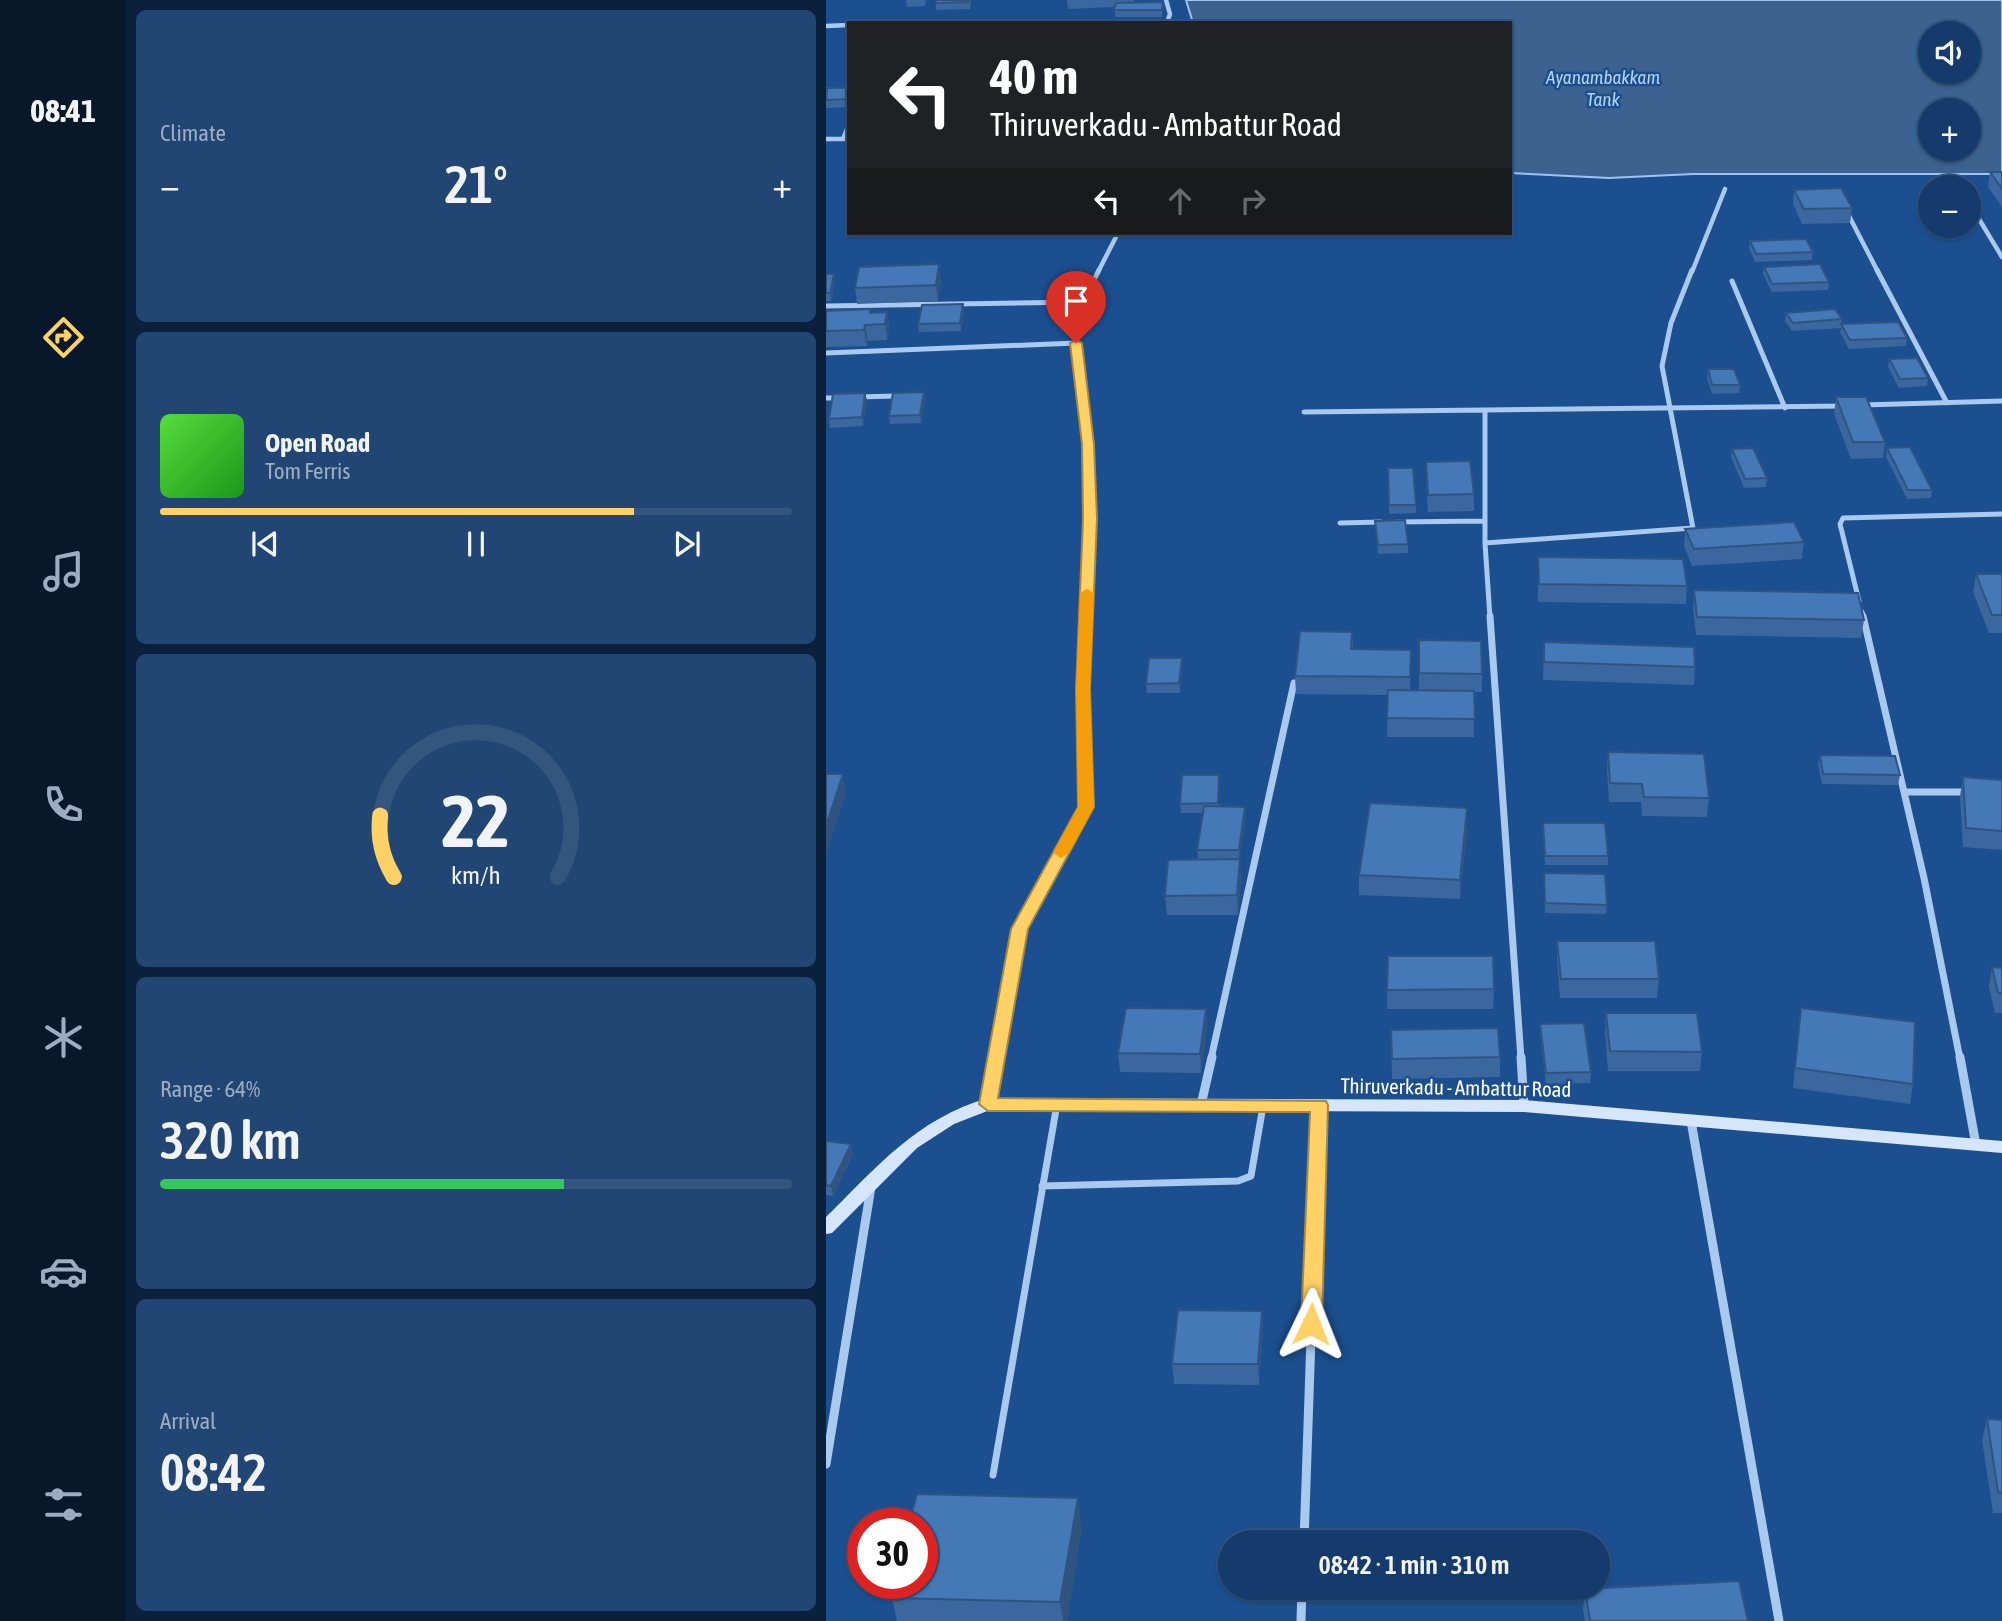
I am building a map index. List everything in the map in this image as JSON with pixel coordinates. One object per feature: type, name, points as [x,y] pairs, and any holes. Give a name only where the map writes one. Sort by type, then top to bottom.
[{"type":"main road","name":"Thiruverkadu - Ambattur Road","points":[[826,1228],[911,1143],[948,1120],[988,1104],[1524,1106],[2002,1147]]},
{"type":"street","points":[[1166,0],[1170,14],[1168,21]]},
{"type":"street","points":[[826,26],[847,25]]},
{"type":"street","points":[[826,139],[846,139]]},
{"type":"street","points":[[1485,543],[1693,527],[1662,366],[1671,323],[1725,189]]},
{"type":"street","points":[[1847,214],[1947,403]]},
{"type":"street","points":[[1981,222],[2002,257]]},
{"type":"street","points":[[988,1104],[1019,929],[1086,807],[1083,689],[1090,519],[1088,444],[1076,343],[1083,302],[1117,235]]},
{"type":"street","points":[[1732,281],[1785,408]]},
{"type":"street","points":[[826,306],[1083,302]]},
{"type":"street","points":[[826,353],[1076,343]]},
{"type":"street","points":[[826,398],[895,396]]},
{"type":"street","points":[[1304,412],[1785,408],[2002,401]]},
{"type":"street","points":[[1485,410],[1485,543],[1524,1106]]},
{"type":"street","points":[[1976,1145],[1960,1050],[1906,792],[1840,524],[1843,519],[1856,516],[2002,514]]},
{"type":"street","points":[[1340,523],[1485,521]]},
{"type":"street","points":[[1201,1105],[1294,683]]},
{"type":"street","points":[[1906,792],[1975,792]]},
{"type":"street","points":[[1304,1530],[1319,1105]]},
{"type":"street","points":[[1691,1121],[1779,1621]]},
{"type":"street","points":[[826,1464],[873,1180]]},
{"type":"street","points":[[1301,1621],[1302,1600]]},
{"type":"lane","points":[[993,1475],[1057,1104]]},
{"type":"lane","points":[[1042,1186],[1238,1181],[1251,1176],[1255,1166],[1263,1105]]},
{"type":"water","name":"Ayanambakkam Tank","points":[[1186,0],[2002,0],[2002,174],[1693,174],[1609,178],[1512,173],[1512,21],[1192,21]]},
{"type":"building","points":[[936,0],[969,0],[969,2],[936,3]]},
{"type":"building","points":[[1163,2],[1162,10],[1114,10],[1116,3]]},
{"type":"building","points":[[827,88],[847,88],[847,99],[826,100]]},
{"type":"building","points":[[1990,172],[2002,172],[2002,189]]},
{"type":"building","points":[[1841,188],[1852,208],[1804,209],[1794,190]]},
{"type":"building","points":[[1806,239],[1813,252],[1756,254],[1750,241]]},
{"type":"building","points":[[939,264],[936,285],[855,288],[859,267]]},
{"type":"building","points":[[1820,264],[1829,282],[1772,284],[1764,267]]},
{"type":"building","points":[[826,274],[834,274],[830,293],[826,293]]},
{"type":"building","points":[[963,304],[960,323],[918,324],[922,305]]},
{"type":"building","points":[[871,309],[870,313],[887,312],[885,324],[865,325],[864,330],[826,331],[826,311]]},
{"type":"building","points":[[1835,309],[1842,319],[1793,323],[1786,313]]},
{"type":"building","points":[[1898,322],[1907,338],[1850,340],[1841,324]]},
{"type":"building","points":[[1917,358],[1928,378],[1900,379],[1889,359]]},
{"type":"building","points":[[1708,369],[1734,369],[1740,385],[1712,385]]},
{"type":"building","points":[[924,392],[920,415],[889,416],[893,393]]},
{"type":"building","points":[[865,393],[862,417],[829,419],[833,394]]},
{"type":"building","points":[[1836,397],[1866,397],[1885,442],[1853,442]]},
{"type":"building","points":[[1910,447],[1932,490],[1908,490],[1887,448]]},
{"type":"building","points":[[1753,448],[1767,478],[1745,479],[1732,449]]},
{"type":"building","points":[[1470,461],[1474,494],[1428,495],[1426,462]]},
{"type":"building","points":[[1388,468],[1413,468],[1416,505],[1389,505]]},
{"type":"building","points":[[1405,520],[1408,544],[1378,545],[1375,521]]},
{"type":"building","points":[[1794,522],[1804,542],[1694,549],[1685,529]]},
{"type":"building","points":[[1538,557],[1683,559],[1687,586],[1539,584]]},
{"type":"building","points":[[1976,574],[2002,574],[2002,615],[1992,615]]},
{"type":"building","points":[[1694,590],[1858,593],[1864,620],[1697,617]]},
{"type":"building","points":[[1300,631],[1352,632],[1351,649],[1411,650],[1410,677],[1295,676]]},
{"type":"building","points":[[1419,640],[1481,641],[1482,674],[1419,673]]},
{"type":"building","points":[[1544,642],[1694,647],[1695,667],[1544,662]]},
{"type":"building","points":[[1149,658],[1182,658],[1179,683],[1146,684]]},
{"type":"building","points":[[1388,690],[1474,691],[1475,719],[1387,718]]},
{"type":"building","points":[[1608,752],[1704,754],[1709,798],[1644,797],[1642,784],[1610,783]]},
{"type":"building","points":[[1820,755],[1895,756],[1900,775],[1823,774]]},
{"type":"building","points":[[826,774],[843,774],[826,826]]},
{"type":"building","points":[[1182,775],[1219,775],[1218,803],[1180,804]]},
{"type":"building","points":[[1963,777],[2002,780],[2002,831],[1966,828]]},
{"type":"building","points":[[1370,803],[1467,808],[1460,880],[1359,875]]},
{"type":"building","points":[[1204,806],[1245,807],[1239,850],[1197,850]]},
{"type":"building","points":[[1543,823],[1605,823],[1608,856],[1545,856]]},
{"type":"building","points":[[1240,859],[1237,895],[1165,896],[1168,860]]},
{"type":"building","points":[[1544,873],[1605,874],[1607,905],[1545,903]]},
{"type":"building","points":[[1557,941],[1655,941],[1659,979],[1561,979]]},
{"type":"building","points":[[1388,956],[1493,956],[1494,989],[1387,990]]},
{"type":"building","points":[[1992,967],[2002,968],[2002,993],[1998,993]]},
{"type":"building","points":[[1126,1008],[1206,1009],[1200,1054],[1118,1053]]},
{"type":"building","points":[[1801,1008],[1915,1022],[1913,1084],[1795,1068]]},
{"type":"building","points":[[1606,1013],[1697,1013],[1702,1052],[1610,1051]]},
{"type":"building","points":[[1584,1023],[1591,1072],[1546,1073],[1540,1024]]},
{"type":"building","points":[[1498,1028],[1500,1057],[1392,1059],[1391,1030]]},
{"type":"building","points":[[826,1141],[851,1144],[831,1186],[826,1185]]},
{"type":"building","points":[[1178,1310],[1262,1311],[1258,1364],[1172,1364]]},
{"type":"building","points":[[1987,1419],[2002,1420],[2002,1493],[1998,1492]]},
{"type":"building","points":[[917,1494],[1078,1498],[1060,1602],[934,1599],[938,1599],[938,1508],[913,1508]]},
{"type":"building","points":[[1739,1581],[1748,1621],[1590,1621],[1587,1600],[1610,1600],[1610,1588]]},
{"type":"slow traffic","points":[[1061,853],[1086,807],[1083,689],[1087,593]]},
{"type":"route","points":[[1076,343],[1088,444],[1090,519],[1083,689],[1086,807],[1019,929],[988,1104],[1319,1105],[1311,1324]]}]
